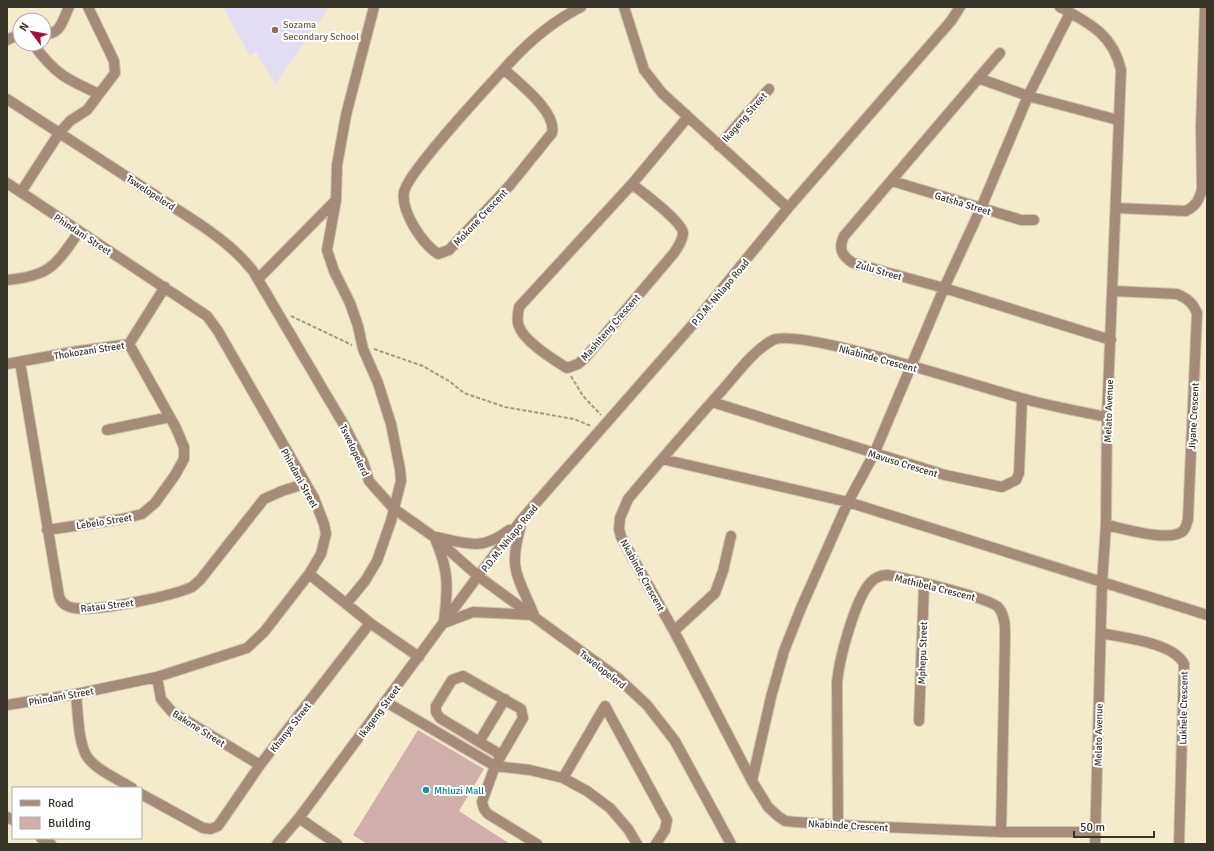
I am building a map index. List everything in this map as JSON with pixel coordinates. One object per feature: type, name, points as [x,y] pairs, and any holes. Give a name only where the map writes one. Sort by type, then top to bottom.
[{"type":"street","points":[[52,33],[58,30],[70,7]]},
{"type":"street","points":[[21,192],[60,132],[70,121],[87,110],[112,79],[116,66],[88,7]]},
{"type":"street","points":[[346,604],[365,581],[377,561],[391,521],[393,508],[401,481],[400,469],[390,424],[378,383],[362,349],[358,326],[350,303],[334,271],[328,250],[336,200],[337,165],[346,115],[374,7]]},
{"type":"street","name":"Mokone Crescent","points":[[504,69],[544,108],[550,117],[552,133],[510,186],[450,250],[438,254],[424,240],[405,211],[403,198],[404,190],[414,172],[504,69],[524,47],[563,16],[581,7]]},
{"type":"street","points":[[624,7],[644,70],[662,93],[788,208]]},
{"type":"street","name":"P.D.M. Nhlapo Road","points":[[478,576],[522,519],[695,322],[788,208],[951,21],[960,7]]},
{"type":"street","points":[[1116,208],[1186,211],[1193,207],[1199,199],[1202,189],[1201,127],[1205,7]]},
{"type":"street","points":[[752,781],[770,697],[784,651],[848,502],[874,454],[944,288],[981,208],[1064,9]]},
{"type":"street","name":"Melato Avenue","points":[[1064,9],[1098,31],[1110,42],[1117,54],[1121,70],[1107,417],[1106,525],[1100,633],[1095,844]]},
{"type":"street","points":[[40,52],[56,71],[99,94]]},
{"type":"street","name":"Zulu Street","points":[[1000,53],[844,236],[840,245],[842,252],[846,258],[853,263],[944,288],[1111,340]]},
{"type":"street","points":[[978,78],[1028,96],[1118,120]]},
{"type":"street","name":"Ikageng Street","points":[[719,146],[769,89]]},
{"type":"street","name":"Tswelopelerd","points":[[7,99],[60,132],[222,239],[244,260],[258,279],[277,314],[344,425],[363,462],[369,481],[393,508],[434,537],[478,576],[534,615],[618,678],[647,705],[675,741],[731,844]]},
{"type":"street","points":[[567,368],[543,352],[525,336],[518,325],[517,317],[519,307],[632,184],[688,118]]},
{"type":"street","name":"Gatsha Street","points":[[892,181],[1021,220],[1034,220]]},
{"type":"street","name":"Phindani Street","points":[[7,183],[79,232],[200,310],[212,322],[304,484],[314,498],[324,524],[326,534],[321,554],[309,574],[264,632],[246,648],[157,677],[76,694],[7,705]]},
{"type":"street","name":"Mashiteng Crescent","points":[[567,368],[578,364],[585,358],[674,253],[682,240],[683,232],[679,226],[664,210],[632,184]]},
{"type":"street","points":[[258,279],[336,200]]},
{"type":"street","points":[[7,280],[32,277],[49,269],[64,254],[79,232]]},
{"type":"street","name":"Thokozani Street","points":[[7,364],[72,352],[129,344],[165,287]]},
{"type":"street","name":"Jiyane Crescent","points":[[1106,525],[1164,536],[1175,536],[1184,530],[1188,519],[1197,313],[1194,305],[1187,298],[1178,294],[1113,291]]},
{"type":"street","name":"Nkabinde Crescent","points":[[1095,832],[1001,832],[838,825],[785,821],[768,807],[752,781],[674,631],[632,558],[622,537],[619,524],[622,510],[628,499],[662,459],[761,349],[779,338],[799,339],[911,366],[1022,399],[1107,417]]},
{"type":"street","name":"Lebelo Street","points":[[47,530],[122,519],[142,514],[148,510],[175,475],[184,459],[184,447],[170,417],[129,344]]},
{"type":"street","name":"Ratau Street","points":[[20,362],[47,530],[61,602],[69,607],[82,609],[131,603],[182,590],[195,584],[264,499],[304,484]]},
{"type":"street","name":"Mavuso Crescent","points":[[712,402],[945,475],[986,484],[1006,486],[1016,480],[1019,473],[1022,399]]},
{"type":"street","points":[[107,430],[170,417]]},
{"type":"street","points":[[662,459],[848,502],[1207,615]]},
{"type":"street","points":[[434,537],[474,544],[485,544],[501,536],[522,519]]},
{"type":"street","points":[[434,537],[447,572],[447,598],[444,623],[473,612],[534,615],[515,571],[514,550],[522,519]]},
{"type":"street","points":[[674,631],[715,593],[723,571],[731,536]]},
{"type":"street","points":[[309,574],[370,623],[419,657]]},
{"type":"street","name":"Mathibela Crescent","points":[[838,825],[837,683],[839,667],[847,635],[862,595],[867,586],[876,577],[887,574],[990,601],[1000,609],[1004,621],[1001,832]]},
{"type":"street","name":"Ikageng Street","points":[[277,844],[299,818],[386,702],[478,576]]},
{"type":"street","name":"Mphepu Street","points":[[919,721],[924,584]]},
{"type":"street","name":"Khanya Street","points":[[142,795],[196,826],[211,829],[221,822],[260,765],[370,623]]},
{"type":"street","name":"Lukhele Crescent","points":[[1100,633],[1163,648],[1181,658],[1184,664],[1179,844]]},
{"type":"street","name":"Bakone Street","points":[[157,677],[162,699],[172,712],[260,765]]},
{"type":"street","points":[[501,756],[440,718],[436,712],[436,706],[452,680],[457,677],[469,678],[521,709],[523,718],[496,766],[482,802],[484,809],[488,814],[538,844]]},
{"type":"street","points":[[76,694],[82,742],[88,760],[130,787]]},
{"type":"street","points":[[479,742],[505,699]]},
{"type":"street","points":[[386,702],[496,766],[530,770],[563,778],[606,804],[628,829],[637,844]]},
{"type":"street","points":[[563,778],[605,706],[667,820],[665,830],[656,844]]},
{"type":"street","points":[[299,818],[337,844]]},
{"type":"path","points":[[277,314],[298,318],[338,340],[362,349],[375,348],[423,366],[449,381],[464,393],[505,406],[574,419],[600,430]]},
{"type":"path","points":[[567,368],[583,396],[607,421]]},
{"type":"shaded area","name":"Sozama Secondary School","points":[[223,7],[330,7],[275,84],[256,52],[250,56]]},
{"type":"building","name":"Mhluzi Mall","points":[[418,730],[484,769],[459,811],[510,844],[367,844],[353,835]]},
{"type":"place","name":"Sozama Secondary School","points":[[275,30]]},
{"type":"place","name":"Mhluzi Mall","points":[[426,790]]}]
